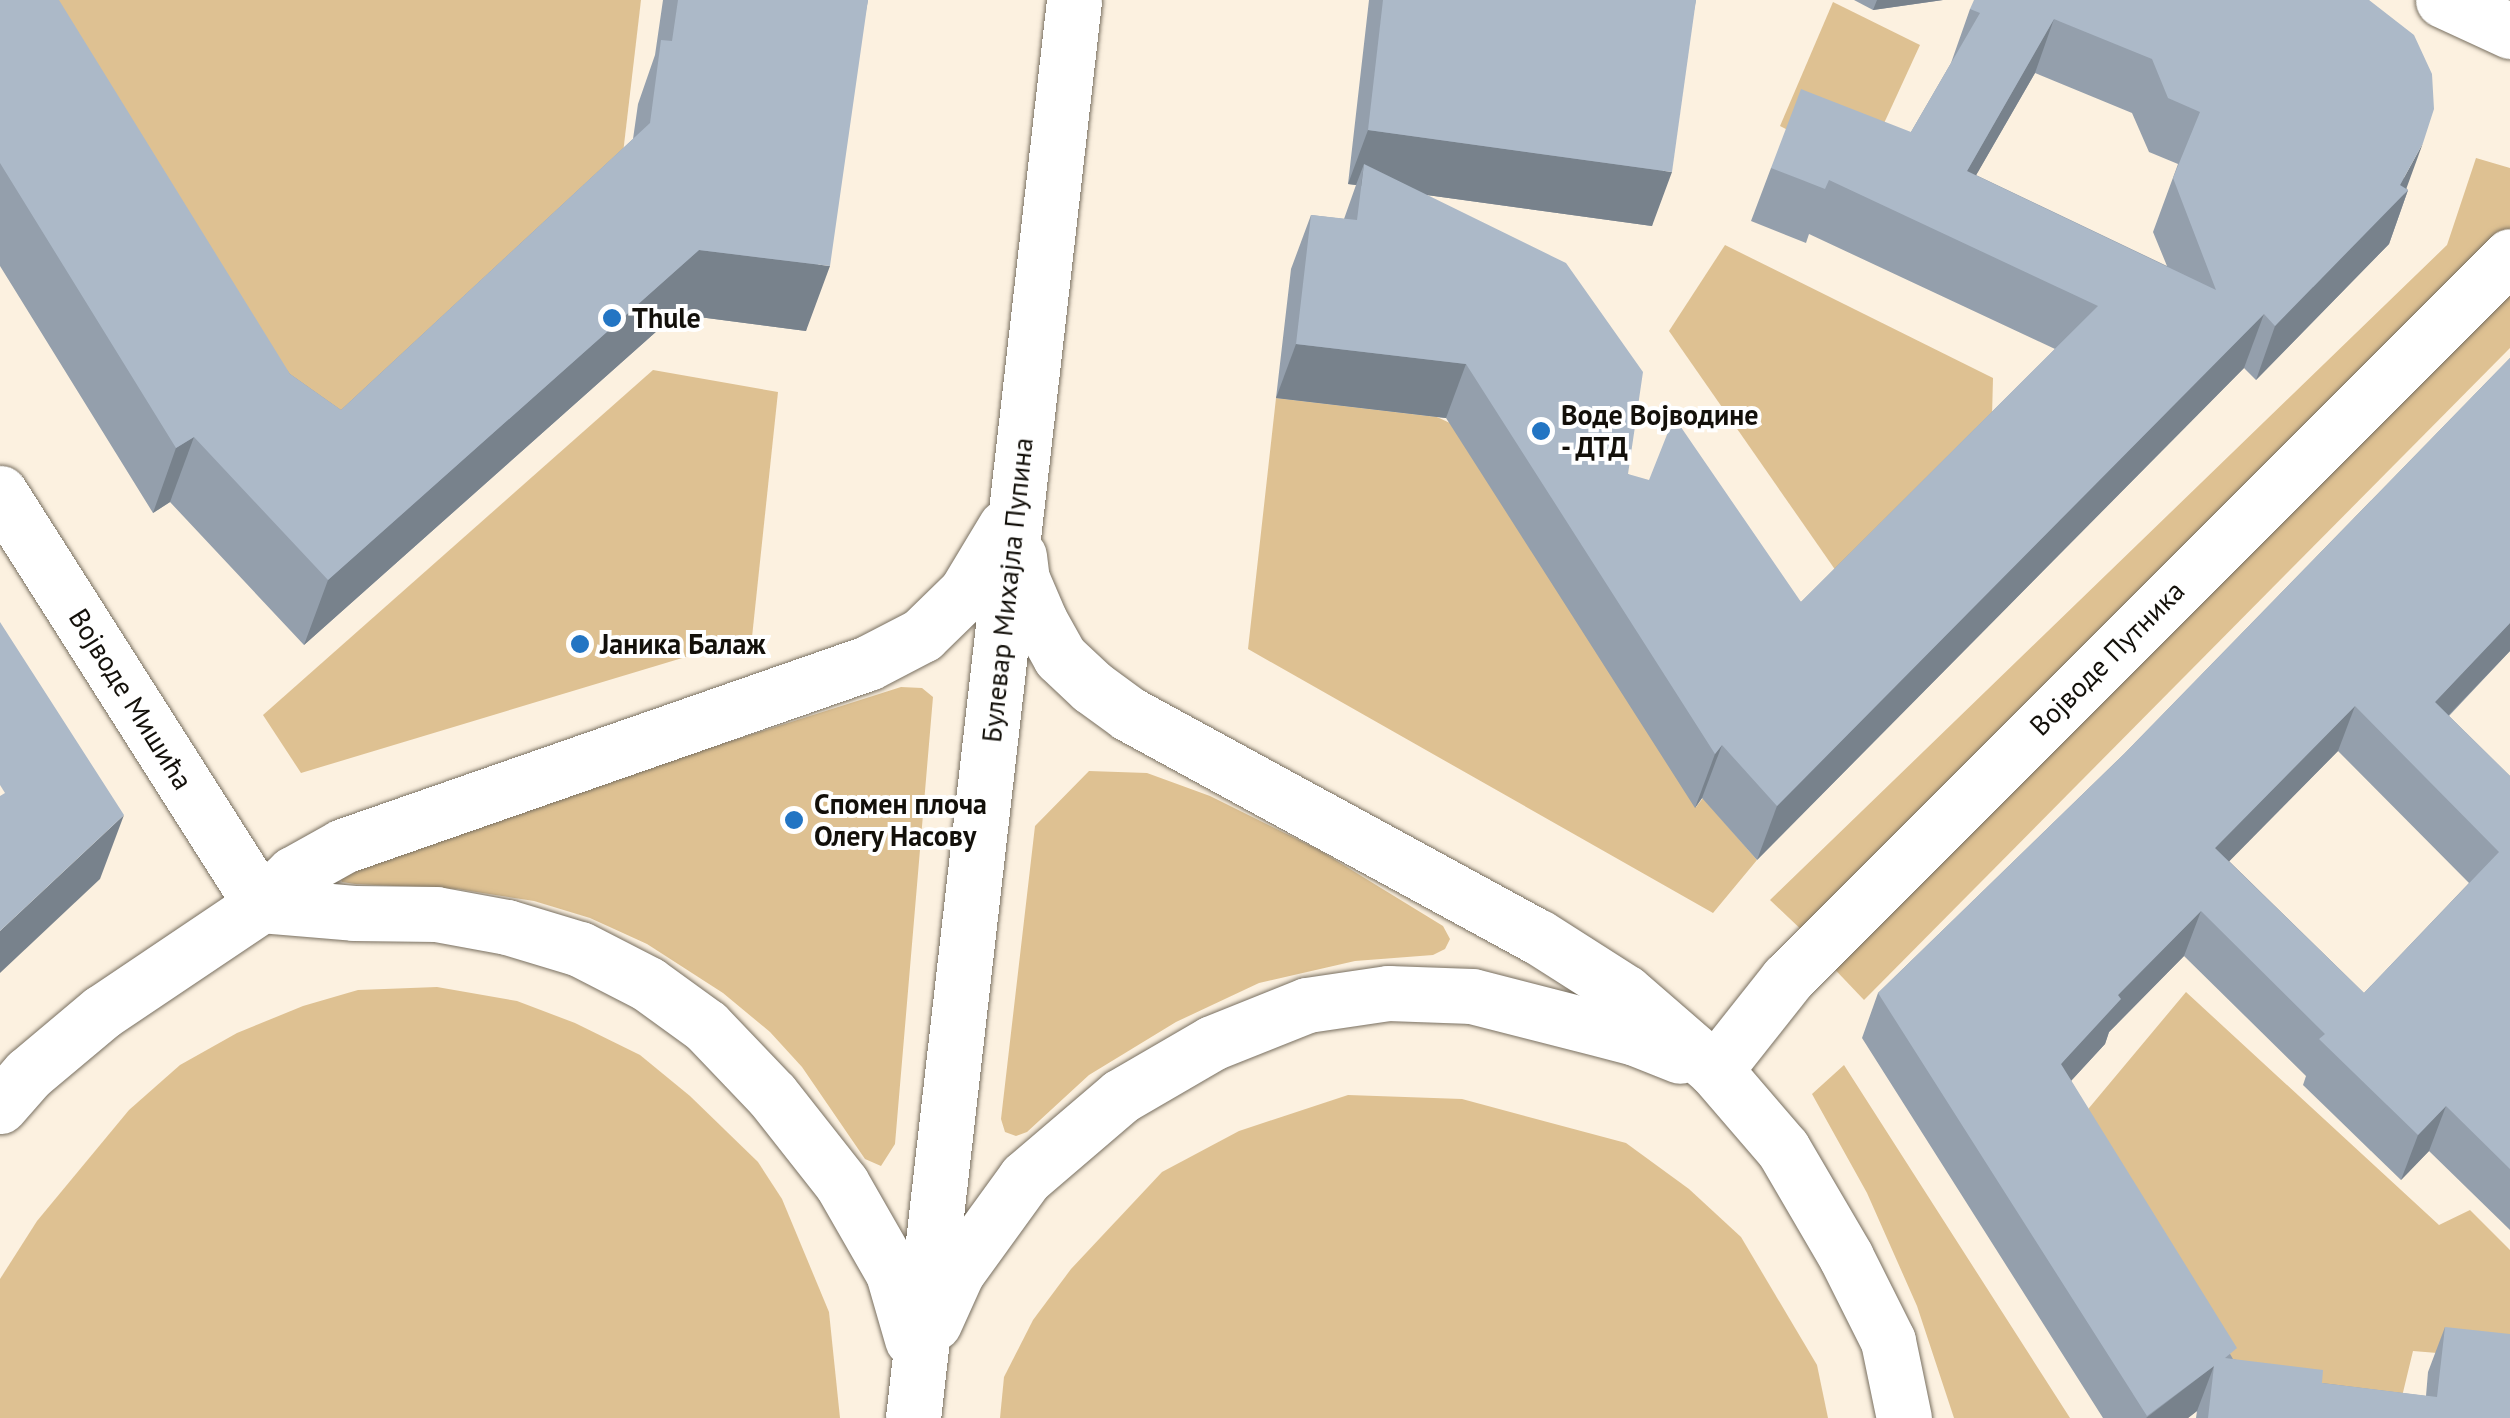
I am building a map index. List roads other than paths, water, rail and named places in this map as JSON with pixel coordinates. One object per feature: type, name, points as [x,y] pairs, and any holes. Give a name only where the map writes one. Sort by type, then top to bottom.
[{"type":"main road","name":"Булевар Михајла Пупина","points":[[914,1418],[1074,0]]},
{"type":"main road","points":[[2443,0],[2510,30]]},
{"type":"main road","name":"Војводе Путника","points":[[1716,1070],[1787,979],[2510,256]]},
{"type":"main road","name":"Војводе Мишића","points":[[0,494],[260,905]]},
{"type":"main road","points":[[0,1106],[28,1074],[102,1012],[260,905],[293,874],[342,846],[832,677],[922,635],[966,592],[1014,514]]},
{"type":"main road","points":[[1014,514],[1022,579],[1040,621],[1060,657],[1092,687],[1129,714],[1537,936],[1625,992],[1716,1070],[1783,1148],[1846,1257],[1888,1342],[1904,1418]]},
{"type":"main road","points":[[260,905],[354,913],[436,914],[507,927],[580,949],[648,984],[706,1026],[772,1095],[842,1184],[893,1273],[918,1359]]},
{"type":"main road","points":[[918,1359],[957,1272],[1026,1178],[1121,1096],[1212,1043],[1307,1005],[1388,993],[1472,996],[1635,1038],[1716,1070]]},
{"type":"place","name":"Thule","points":[[612,318]]},
{"type":"place","name":"Воде Војводине - ДТД","points":[[1541,431]]},
{"type":"place","name":"Јаника Балаж","points":[[580,644]]},
{"type":"place","name":"Спомен плоча Олегу Насову","points":[[794,820]]}]
